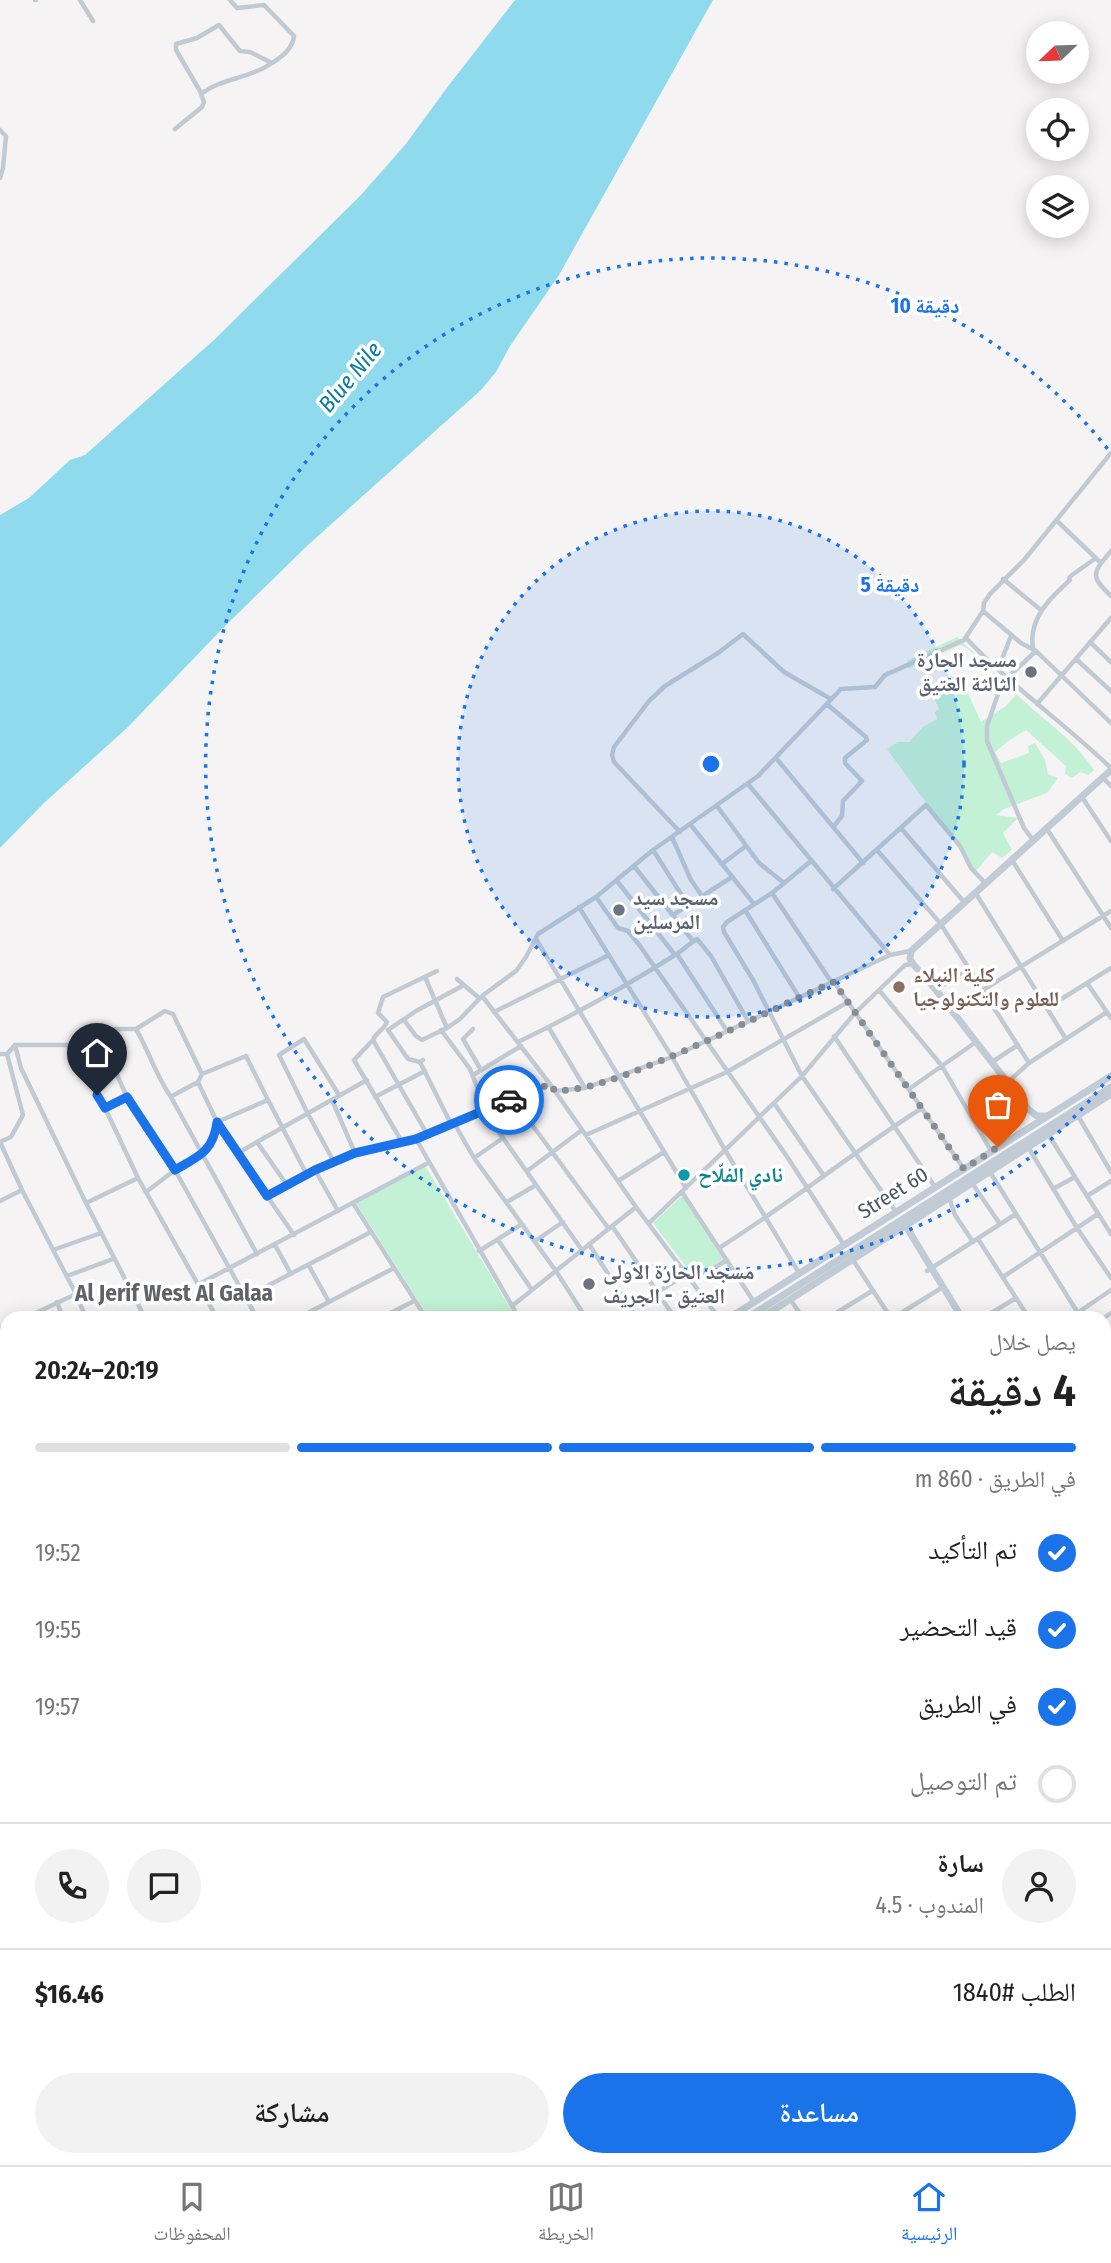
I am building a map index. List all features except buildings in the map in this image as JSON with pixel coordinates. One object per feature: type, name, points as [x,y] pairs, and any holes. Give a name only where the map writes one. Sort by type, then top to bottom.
[{"type":"main road","points":[[1047,1116],[1037,1116],[1028,1109],[913,964],[910,959],[911,951],[1111,769]]},
{"type":"main road","name":"Street 60","points":[[741,1311],[1111,1076]]},
{"type":"main road","name":"Street 60","points":[[759,1311],[901,1225],[1111,1087]]},
{"type":"main road","points":[[772,1311],[825,1273],[853,1260],[901,1225],[990,1171],[1008,1156],[1028,1147],[1111,1094]]},
{"type":"main road","points":[[1028,1109],[1032,1121],[1029,1128]]},
{"type":"main road","points":[[893,1213],[955,1311]]},
{"type":"street","points":[[80,0],[93,21]]},
{"type":"street","points":[[201,94],[216,85],[244,78],[261,70],[290,48],[293,36],[264,5],[237,8],[230,0]]},
{"type":"street","points":[[175,129],[202,107],[204,102],[175,45],[220,26],[240,51],[250,52],[272,62]]},
{"type":"street","points":[[0,131],[6,136],[0,178]]},
{"type":"street","points":[[404,1020],[422,1040],[460,1019],[480,997],[516,971],[538,934],[596,897],[653,850],[748,784],[768,767],[841,689],[875,687],[885,675],[962,642],[983,611],[984,603],[1003,579],[1024,560],[1111,453]]},
{"type":"street","points":[[1056,520],[1101,563]]},
{"type":"street","points":[[1111,551],[1101,563],[1096,580],[1111,596]]},
{"type":"street","points":[[1035,649],[1031,639],[1041,610],[1069,578],[1096,558]]},
{"type":"street","points":[[1105,558],[1111,562]]},
{"type":"street","points":[[1003,579],[1041,610]]},
{"type":"street","points":[[983,611],[1011,636],[1035,649],[1111,723]]},
{"type":"street","points":[[1037,704],[1111,618]]},
{"type":"street","points":[[1104,626],[1111,633]]},
{"type":"street","points":[[680,832],[614,762],[614,747],[649,701],[665,686],[743,634],[788,676],[829,702],[866,737],[867,740],[845,758],[845,763],[862,781],[843,801],[842,816],[834,826]]},
{"type":"street","points":[[993,667],[1002,659],[1011,636]]},
{"type":"street","points":[[966,638],[993,667],[1076,735],[1111,769]]},
{"type":"street","points":[[1090,642],[1111,662]]},
{"type":"street","points":[[1007,678],[1035,649]]},
{"type":"street","points":[[1076,659],[1111,691]]},
{"type":"street","points":[[999,694],[986,726],[987,741],[1024,828],[1033,840]]},
{"type":"street","points":[[776,758],[863,863]]},
{"type":"street","points":[[1103,778],[1111,786]]},
{"type":"street","points":[[748,784],[890,955]]},
{"type":"street","points":[[1082,797],[1111,841]]},
{"type":"street","points":[[833,889],[923,806],[929,805],[960,846],[971,868],[985,883]]},
{"type":"street","points":[[717,806],[759,863],[784,883]]},
{"type":"street","points":[[690,824],[754,904]]},
{"type":"street","points":[[901,828],[964,902]]},
{"type":"street","points":[[1047,828],[1111,928]]},
{"type":"street","points":[[673,837],[691,880],[702,896]]},
{"type":"street","points":[[722,864],[746,846]]},
{"type":"street","points":[[653,850],[688,905]]},
{"type":"street","points":[[877,850],[940,923],[1029,1063]]},
{"type":"street","points":[[1011,859],[1063,941]]},
{"type":"street","points":[[811,861],[772,893],[727,922],[723,927],[724,932],[753,980],[802,1076],[856,1152],[893,1213]]},
{"type":"street","points":[[635,866],[693,941]]},
{"type":"street","points":[[673,915],[732,877]]},
{"type":"street","points":[[617,881],[676,954],[727,1031]]},
{"type":"street","points":[[975,892],[1066,1039]]},
{"type":"street","points":[[772,893],[964,1169]]},
{"type":"street","points":[[596,897],[618,928],[628,931],[633,937],[844,1245]]},
{"type":"street","points":[[579,906],[672,1056],[799,1273]]},
{"type":"street","points":[[745,910],[799,997]]},
{"type":"street","points":[[983,990],[1111,911]]},
{"type":"street","points":[[536,939],[684,1190],[754,1302]]},
{"type":"street","points":[[473,1075],[519,1044],[654,968],[693,941],[699,940],[711,956],[748,1021]]},
{"type":"street","points":[[555,1091],[585,1088],[619,1077],[706,1041],[890,955],[911,951]]},
{"type":"street","points":[[494,1012],[609,955]]},
{"type":"street","points":[[649,1223],[802,1076],[834,1036],[879,989],[905,965],[913,964]]},
{"type":"street","points":[[936,990],[969,968]]},
{"type":"street","points":[[1047,1008],[1111,968]]},
{"type":"street","points":[[437,971],[383,997],[378,1013],[387,1021],[387,1028],[408,1059],[421,1061],[452,1124],[582,1311]]},
{"type":"street","points":[[425,977],[444,1029],[473,1075],[485,1110],[582,1250]]},
{"type":"street","points":[[457,979],[494,1012],[550,1084],[636,1207],[714,1311]]},
{"type":"street","points":[[1087,983],[1111,1018]]},
{"type":"street","points":[[402,1142],[354,1059],[373,1040],[376,1033],[464,985]]},
{"type":"street","points":[[879,989],[942,1066],[991,1151]]},
{"type":"street","points":[[527,1171],[584,1132],[727,1072],[848,1002]]},
{"type":"street","points":[[0,1054],[7,1054],[15,1045],[68,1045],[100,1037],[115,1028],[136,1029],[165,1011],[173,1014],[202,1074]]},
{"type":"street","points":[[1008,1083],[1029,1063],[1107,1012]]},
{"type":"street","points":[[549,1028],[585,1088]]},
{"type":"street","points":[[136,1029],[161,1082],[257,1254]]},
{"type":"street","points":[[473,1029],[463,1039],[481,1070]]},
{"type":"street","points":[[834,1036],[935,1187]]},
{"type":"street","points":[[100,1037],[127,1097],[175,1170],[253,1311]]},
{"type":"street","points":[[334,1162],[278,1057],[302,1039],[306,1041],[339,1095]]},
{"type":"street","points":[[373,1040],[427,1134]]},
{"type":"street","points":[[909,1088],[976,1042]]},
{"type":"street","points":[[15,1045],[21,1068],[141,1311]]},
{"type":"street","points":[[68,1045],[105,1108],[138,1178],[213,1311]]},
{"type":"street","points":[[992,1062],[1018,1045]]},
{"type":"street","points":[[7,1054],[23,1115],[11,1137],[0,1142],[83,1311]]},
{"type":"street","points":[[171,1097],[198,1082],[202,1074],[246,1056],[307,1175]]},
{"type":"street","points":[[375,1097],[425,1070]]},
{"type":"street","points":[[237,1153],[367,1080]]},
{"type":"street","points":[[198,1082],[217,1122],[294,1235]]},
{"type":"street","points":[[267,1196],[315,1170],[355,1153],[416,1139],[550,1084]]},
{"type":"street","points":[[105,1108],[127,1097]]},
{"type":"street","points":[[513,1099],[670,1311]]},
{"type":"street","points":[[217,1122],[268,1100]]},
{"type":"street","points":[[332,1100],[355,1153]]},
{"type":"street","points":[[774,1103],[824,1176]]},
{"type":"street","points":[[719,1248],[767,1218],[856,1152],[922,1108]]},
{"type":"street","points":[[1078,1115],[1111,1172]]},
{"type":"street","points":[[146,1192],[202,1154],[212,1143],[217,1122]]},
{"type":"street","points":[[1048,1134],[1111,1234]]},
{"type":"street","points":[[474,1158],[503,1138]]},
{"type":"street","points":[[416,1139],[515,1311]]},
{"type":"street","points":[[257,1142],[287,1185]]},
{"type":"street","points":[[1028,1147],[1111,1278]]},
{"type":"street","points":[[618,1181],[664,1152]]},
{"type":"street","points":[[1105,1161],[1111,1157]]},
{"type":"street","points":[[199,1284],[428,1163]]},
{"type":"street","points":[[315,1170],[338,1211]]},
{"type":"street","points":[[990,1171],[1076,1311]]},
{"type":"street","points":[[1053,1189],[1075,1177]]},
{"type":"street","points":[[86,1203],[138,1178]]},
{"type":"street","points":[[1087,1196],[1111,1181]]},
{"type":"street","points":[[972,1183],[1000,1224]]},
{"type":"street","points":[[507,1202],[536,1185]]},
{"type":"street","points":[[0,1201],[22,1190]]},
{"type":"street","points":[[949,1197],[955,1215],[1003,1277],[1024,1311]]},
{"type":"street","points":[[353,1203],[420,1311]]},
{"type":"street","points":[[512,1306],[636,1207]]},
{"type":"street","points":[[929,1270],[1016,1214]]},
{"type":"street","points":[[1003,1277],[1098,1214]]},
{"type":"street","points":[[535,1241],[563,1222]]},
{"type":"street","points":[[479,1251],[522,1224]]},
{"type":"street","points":[[246,1297],[371,1232]]},
{"type":"street","points":[[53,1250],[101,1233]]},
{"type":"street","points":[[498,1240],[532,1290]]},
{"type":"street","points":[[589,1244],[630,1311]]},
{"type":"street","points":[[274,1245],[291,1274]]},
{"type":"street","points":[[67,1276],[113,1258]]},
{"type":"street","points":[[692,1281],[727,1260]]},
{"type":"street","points":[[853,1260],[887,1311]]},
{"type":"street","points":[[309,1266],[329,1302]]},
{"type":"street","points":[[312,1311],[394,1268]]},
{"type":"street","points":[[658,1292],[686,1274]]},
{"type":"street","points":[[904,1311],[941,1289]]},
{"type":"street","points":[[839,1311],[872,1290]]},
{"type":"street","points":[[1084,1311],[1111,1290]]},
{"type":"street","points":[[39,1311],[76,1294]]},
{"type":"street","points":[[995,1311],[1016,1298]]},
{"type":"street","points":[[790,1299],[798,1311]]},
{"type":"street","points":[[395,1311],[414,1301]]},
{"type":"street","points":[[57,1302],[60,1311]]},
{"type":"green space","points":[[957,637],[1071,743],[1094,770],[1088,775],[1080,772],[1072,778],[1065,774],[1066,766],[1026,730],[995,752],[1001,763],[1029,753],[1028,746],[1035,743],[1045,760],[1048,774],[1058,778],[1047,793],[1004,809],[996,815],[1018,818],[1003,833],[1012,850],[1002,858],[992,852],[976,871],[887,749],[898,742],[909,742],[923,727],[937,719],[935,712],[939,709],[934,698],[936,690],[953,677],[956,676],[966,689],[981,722],[1006,706],[1016,695],[967,648],[960,645],[908,669],[907,661]]},
{"type":"green space","points":[[424,1164],[512,1311],[425,1311],[355,1201]]},
{"type":"green space","points":[[683,1195],[723,1259],[694,1277],[653,1223]]},
{"type":"water","name":"Blue Nile","points":[[515,0],[713,0],[559,275],[510,346],[496,372],[481,390],[308,545],[128,727],[44,803],[0,848],[0,515],[29,498],[70,460],[85,455],[215,339],[361,195],[405,145]]},
{"type":"way so far","points":[[509,1100],[550,1084],[555,1091],[576,1090],[619,1077],[706,1041],[834,982],[964,1169],[998,1147]]},
{"type":"place","name":"مسجد الحارة الثالثة العتيق","points":[[1031,672]]},
{"type":"place","name":"مسجد سيد المرسلين","points":[[619,910]]},
{"type":"place","name":"كلية النبلاء للعلوم والتكنولوجيا","points":[[899,987]]},
{"type":"place","name":"نادي الفلّاح","points":[[684,1175]]},
{"type":"place","name":"مسجد الحارة الاولى العتيق - الجريف","points":[[589,1284]]},
{"type":"district","name":"Al Jerif West Al Galaa","points":[[174,1293]]},
{"type":"route","points":[[97,1095],[105,1108],[127,1097],[175,1170],[209,1147],[215,1137],[217,1122],[267,1196],[315,1170],[355,1153],[416,1139],[509,1100]]}]
